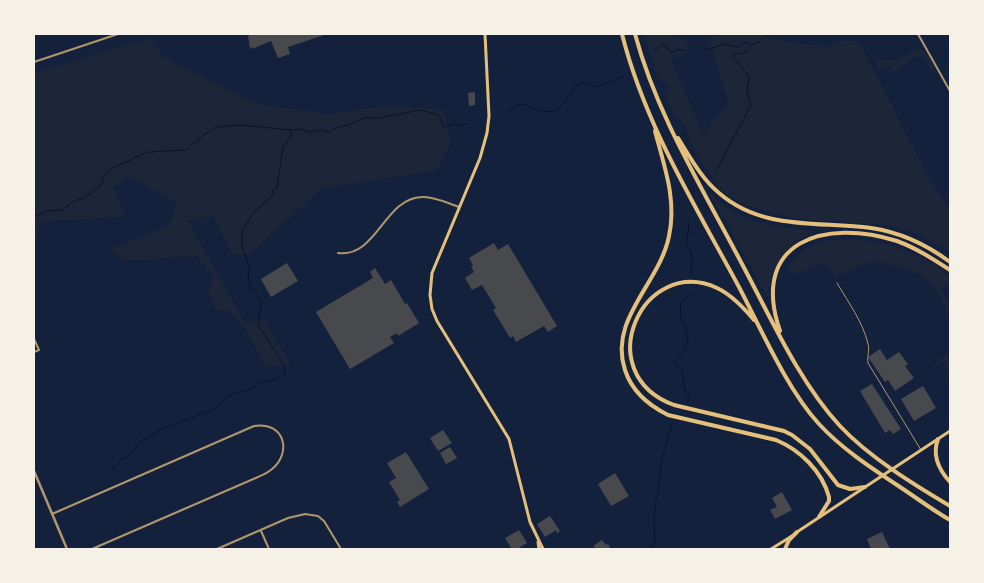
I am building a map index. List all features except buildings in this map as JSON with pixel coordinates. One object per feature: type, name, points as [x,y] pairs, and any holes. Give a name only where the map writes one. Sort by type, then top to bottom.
[{"type":"highway","points":[[622,34],[632,70],[652,122],[685,188],[791,384],[818,423],[846,450],[950,521]]},
{"type":"highway","points":[[635,34],[651,82],[670,128],[806,380],[829,413],[849,435],[877,458],[950,506]]},
{"type":"highway","points":[[652,122],[671,192],[671,224],[669,238],[662,258],[623,329],[620,350],[627,376],[643,400],[668,414],[776,440],[789,445],[800,453],[817,474],[829,497],[829,501],[819,517]]},
{"type":"highway","points":[[670,128],[701,174],[717,192],[749,212],[775,221],[789,223],[883,230],[918,242],[950,262]]},
{"type":"highway","points":[[784,342],[772,297],[774,278],[787,253],[809,238],[837,232],[878,236],[916,249],[950,270]]},
{"type":"highway","points":[[759,326],[730,296],[717,287],[689,282],[674,285],[660,291],[648,301],[632,327],[630,343],[635,371],[642,383],[662,401],[784,431],[810,449],[838,485],[850,489],[865,487]]},
{"type":"highway","points":[[938,439],[935,455],[944,475],[950,482]]},
{"type":"highway","points":[[785,549],[789,540],[798,532]]},
{"type":"main road","points":[[485,34],[489,116],[487,133],[480,158],[434,268],[430,290],[431,305],[441,327],[509,440],[530,522],[543,549]]},
{"type":"main road","points":[[771,549],[950,431]]},
{"type":"main road","points":[[538,538],[538,549]]},
{"type":"street","points":[[34,62],[118,34]]},
{"type":"street","points":[[918,34],[950,91]]},
{"type":"street","points":[[338,252],[350,253],[360,250],[400,205],[415,197],[431,197],[459,208]]},
{"type":"street","points":[[34,339],[39,350],[34,352]]},
{"type":"street","points":[[52,514],[254,426],[269,426],[277,430],[283,448],[280,459],[273,469],[92,549]]},
{"type":"street","points":[[34,471],[67,549]]},
{"type":"street","points":[[217,549],[297,515],[313,515],[324,521],[341,549]]},
{"type":"street","points":[[261,531],[269,549]]},
{"type":"lane","points":[[837,283],[866,337],[869,347],[866,355],[868,363],[922,450]]},
{"type":"shaded area","points":[[644,34],[673,35],[689,44],[685,53],[671,60],[703,134],[729,104],[709,39],[721,34],[766,34],[765,36],[770,39],[828,47],[844,40],[859,42],[929,178],[950,210],[950,251],[915,233],[890,225],[799,219],[744,205],[727,195],[719,188],[694,150],[685,126],[675,116],[664,93],[669,87],[657,77]]},
{"type":"shaded area","points":[[151,38],[162,56],[257,104],[327,114],[385,106],[444,110],[451,143],[436,171],[322,188],[249,255],[232,254],[213,215],[188,221],[245,323],[264,318],[291,366],[266,366],[243,325],[228,311],[216,310],[208,291],[214,277],[197,256],[123,261],[111,249],[170,225],[177,202],[129,177],[113,187],[125,217],[42,221],[34,247],[34,72]]},
{"type":"shaded area","points":[[919,48],[930,60],[934,68],[934,75],[923,56],[920,58],[918,55],[891,72],[902,93],[889,71],[892,68],[890,65],[878,70],[876,61],[897,60]]},
{"type":"shaded area","points":[[705,187],[721,204],[753,221],[814,231],[795,244],[780,259],[771,279],[770,302],[724,218]]},
{"type":"shaded area","points":[[844,239],[873,242],[900,249],[926,260],[938,268],[950,277],[950,285],[942,288],[941,292],[950,304],[950,312],[924,277],[913,271],[879,261],[862,265],[837,276],[823,262],[813,268],[795,274],[787,271],[797,256],[810,246],[825,241]]},
{"type":"shaded area","points":[[950,353],[950,372],[944,362],[930,369],[939,360]]},
{"type":"waterway","points":[[715,173],[751,105],[747,92],[749,77],[733,57],[735,54],[744,52],[768,34]]},
{"type":"waterway","points":[[700,49],[702,47],[706,50],[725,44],[737,47],[747,42],[751,45]]},
{"type":"waterway","points":[[652,53],[663,44],[672,53],[676,50],[684,50]]},
{"type":"waterway","points":[[508,112],[518,105],[525,104],[540,110],[556,111],[566,101],[575,86],[582,83],[598,87],[623,76]]},
{"type":"waterway","points":[[34,215],[39,215],[46,211],[62,210],[74,201],[84,198],[102,184],[103,176],[112,168],[148,152],[186,150],[193,143],[198,142],[199,138],[217,127],[240,125],[290,130],[300,129],[309,132],[322,130],[329,132],[364,118],[379,118],[421,110],[439,115],[444,127],[454,124],[467,124]]},
{"type":"waterway","points":[[112,470],[122,459],[127,458],[141,441],[162,429],[214,409],[233,393],[252,389],[260,383],[285,375],[284,365],[258,325],[262,300],[251,290],[248,277],[250,269],[242,246],[242,233],[252,214],[273,195],[273,190],[277,188],[283,147],[292,134],[290,130]]},
{"type":"waterway","points":[[689,223],[687,243],[692,257],[691,275]]},
{"type":"waterway","points":[[688,401],[689,396],[685,391],[682,369],[674,363],[685,349],[688,339],[684,324],[680,318],[681,303],[689,294]]},
{"type":"waterway","points":[[651,549],[655,541],[655,505],[662,458],[672,424]]}]
